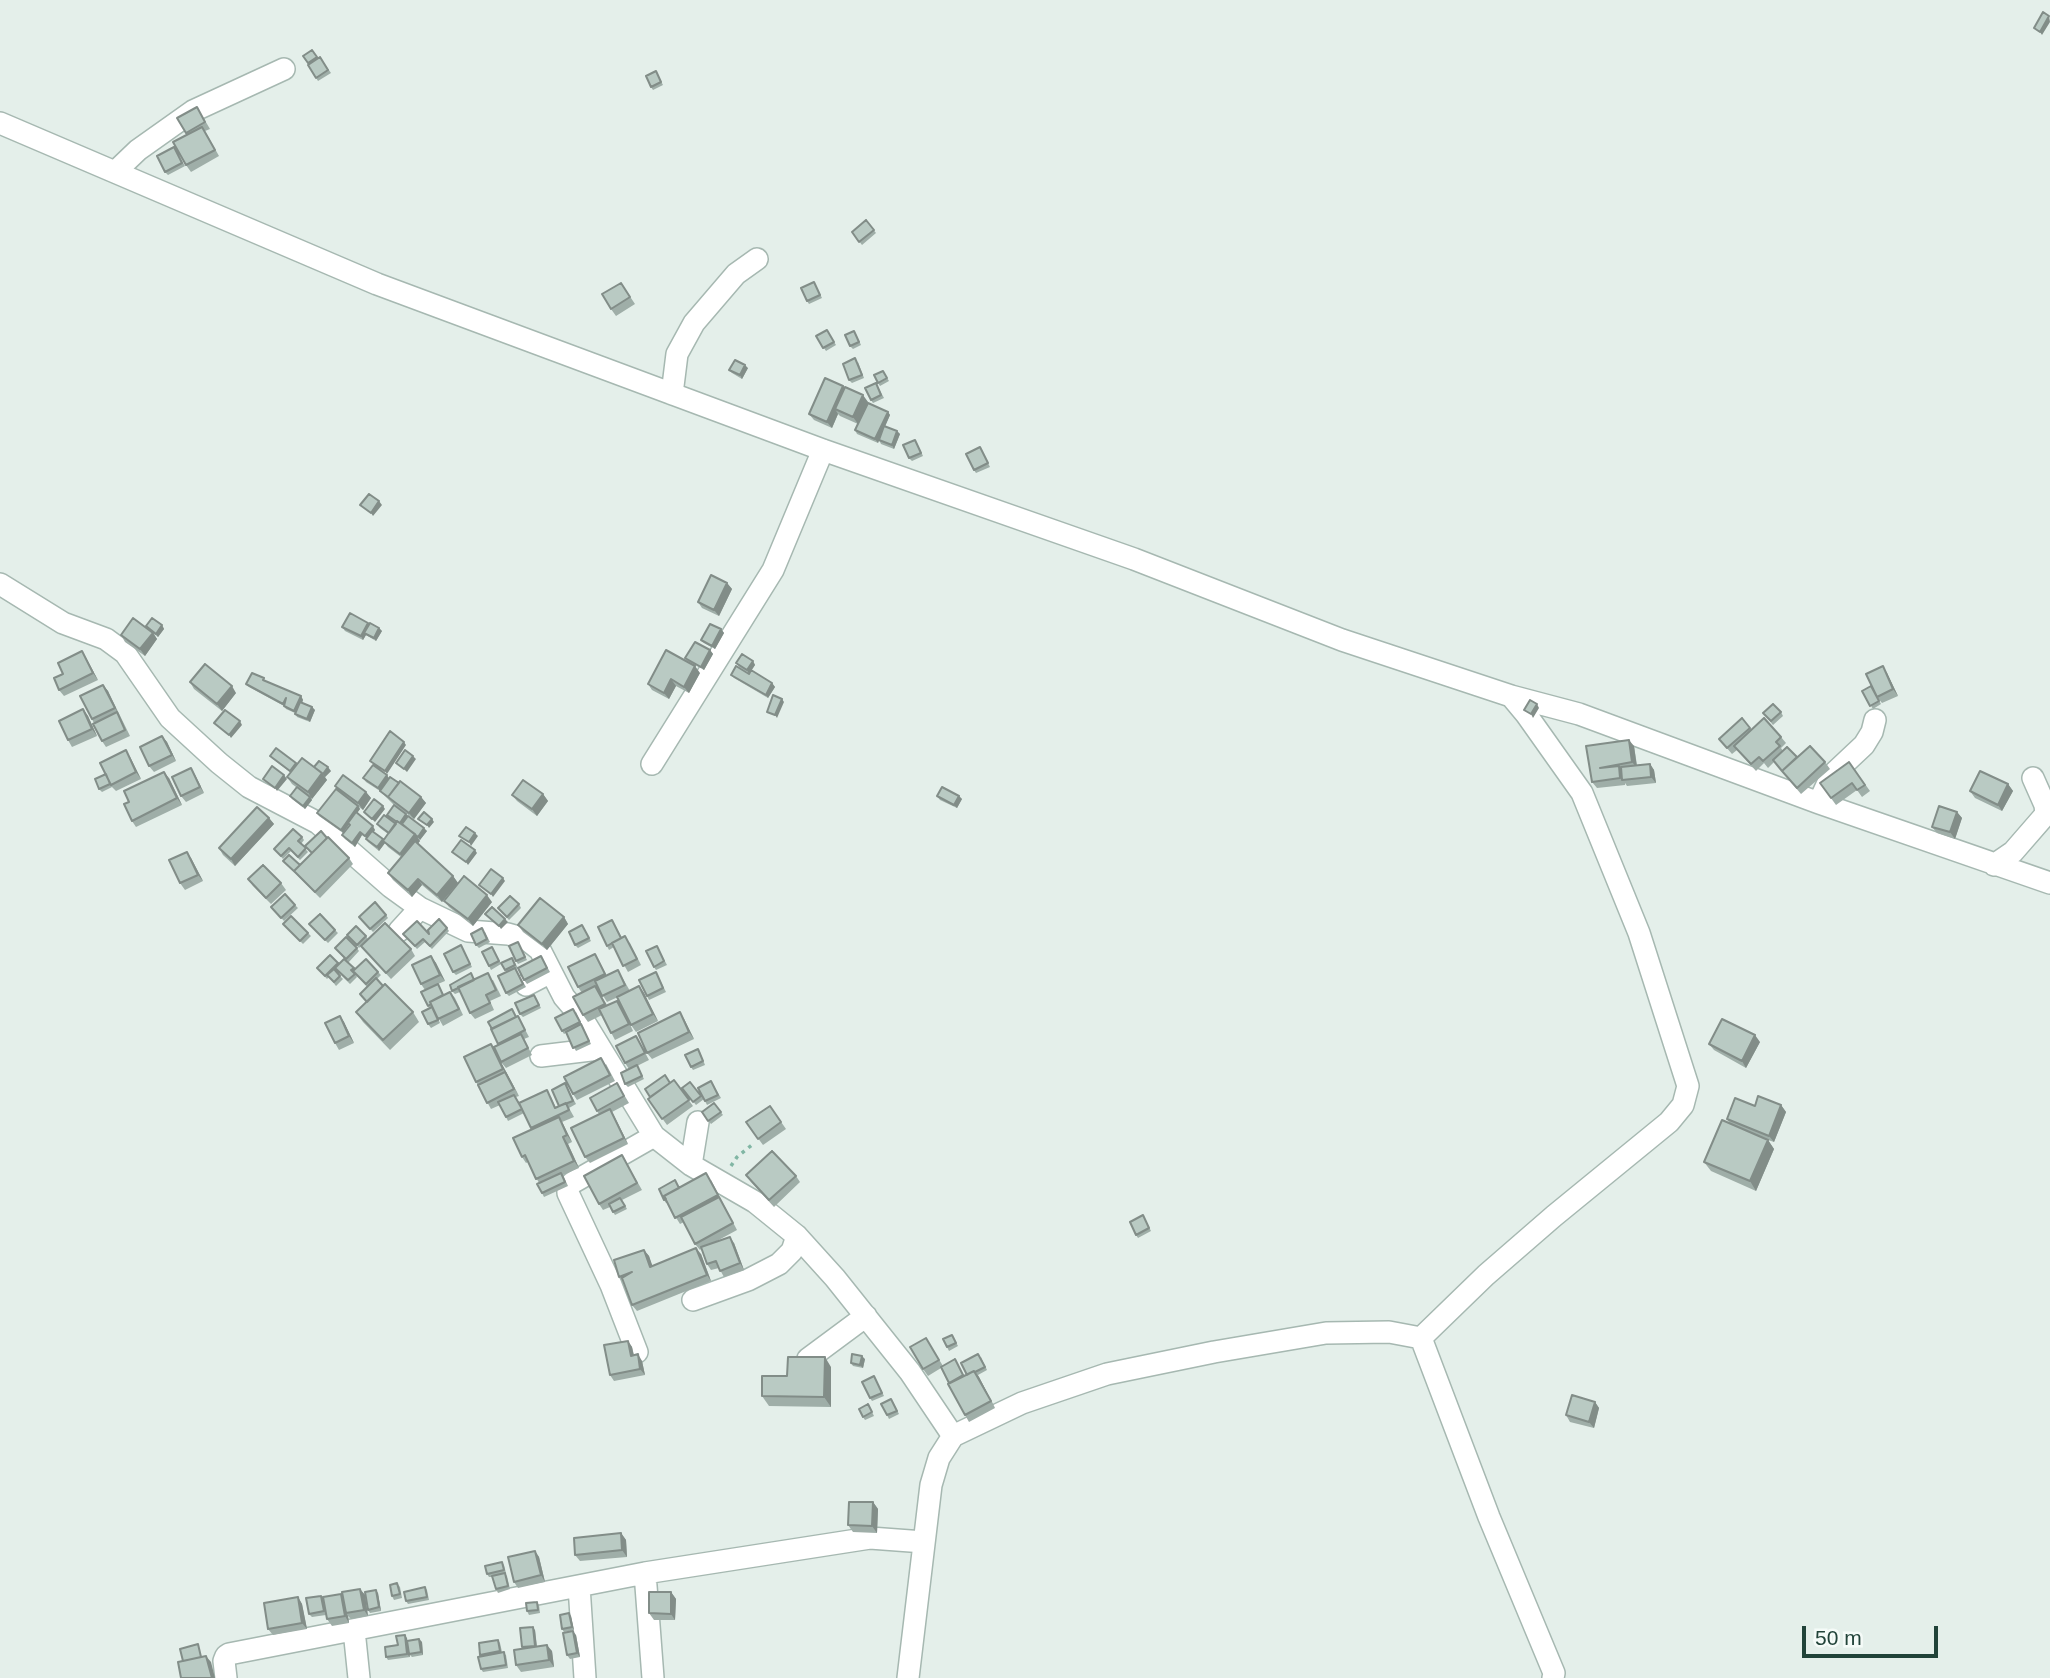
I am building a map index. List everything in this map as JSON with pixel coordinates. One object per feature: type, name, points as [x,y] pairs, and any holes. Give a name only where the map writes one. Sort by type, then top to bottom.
[{"type":"street","points":[[115,172],[138,150],[192,111],[284,69]]},
{"type":"street","points":[[0,124],[377,284],[823,450],[1134,559],[1342,640],[1511,696],[1580,714],[1819,803],[2050,883]]},
{"type":"street","points":[[672,394],[677,354],[694,323],[736,274],[757,260]]},
{"type":"street","points":[[652,764],[773,569],[823,450]]},
{"type":"street","points":[[0,584],[63,623],[106,639],[125,653],[170,718],[219,763],[249,787],[318,823],[391,887],[420,908],[468,931],[488,931],[526,939],[540,950],[564,997],[582,1018],[654,1136],[691,1165],[755,1202],[797,1236],[910,1372],[953,1436]]},
{"type":"street","points":[[1421,1338],[1486,1275],[1553,1216],[1669,1122],[1683,1105],[1688,1086],[1639,933],[1582,793],[1511,696]]},
{"type":"street","points":[[1819,803],[1826,783],[1864,745],[1872,732],[1874,720]]},
{"type":"street","points":[[1994,865],[2013,852],[2046,814],[2045,805],[2033,778]]},
{"type":"street","points":[[399,931],[420,908]]},
{"type":"street","points":[[526,985],[551,972]]},
{"type":"street","points":[[541,1056],[599,1049]]},
{"type":"street","points":[[691,1165],[698,1122]]},
{"type":"street","points":[[637,1352],[568,1188],[572,1183],[654,1136]]},
{"type":"street","points":[[693,1300],[748,1280],[779,1264],[792,1251],[797,1236]]},
{"type":"street","points":[[808,1359],[866,1316]]},
{"type":"street","points":[[908,1678],[931,1485],[939,1458],[953,1436],[1022,1403],[1107,1374],[1214,1352],[1326,1334],[1389,1332],[1421,1338]]},
{"type":"street","points":[[1421,1338],[1489,1517],[1554,1672],[1553,1678]]},
{"type":"street","points":[[226,1678],[224,1661],[229,1654],[645,1573],[870,1538],[924,1542]]},
{"type":"street","points":[[645,1573],[653,1678]]},
{"type":"street","points":[[579,1586],[585,1678]]},
{"type":"street","points":[[354,1630],[359,1678]]},
{"type":"path","points":[[726,1185],[737,1157],[753,1144]]},
{"type":"building","points":[[2043,12],[2049,16],[2040,32],[2034,28]]},
{"type":"building","points":[[312,50],[317,57],[308,63],[303,56]]},
{"type":"building","points":[[320,57],[328,70],[316,78],[308,65]]},
{"type":"building","points":[[656,71],[661,82],[651,87],[646,76]]},
{"type":"building","points":[[197,107],[205,122],[186,133],[177,118]]},
{"type":"building","points":[[202,127],[215,150],[186,165],[173,142]]},
{"type":"building","points":[[174,147],[182,163],[165,172],[157,156]]},
{"type":"building","points":[[866,220],[874,230],[859,242],[852,232]]},
{"type":"building","points":[[814,282],[820,295],[807,301],[801,288]]},
{"type":"building","points":[[621,283],[630,297],[611,309],[602,294]]},
{"type":"building","points":[[827,330],[834,342],[823,348],[816,336]]},
{"type":"building","points":[[854,331],[859,342],[850,346],[845,335]]},
{"type":"building","points":[[855,358],[862,375],[849,380],[843,364]]},
{"type":"building","points":[[735,360],[745,365],[740,375],[729,370]]},
{"type":"building","points":[[883,371],[887,378],[878,383],[874,375]]},
{"type":"building","points":[[825,378],[843,386],[827,422],[809,414]]},
{"type":"building","points":[[876,383],[881,395],[871,400],[865,388]]},
{"type":"building","points":[[845,387],[863,395],[853,417],[835,409]]},
{"type":"building","points":[[868,403],[888,412],[875,439],[855,430]]},
{"type":"building","points":[[884,426],[897,431],[892,445],[879,440]]},
{"type":"building","points":[[915,440],[921,453],[909,458],[903,445]]},
{"type":"building","points":[[980,447],[988,463],[974,470],[966,454]]},
{"type":"building","points":[[369,494],[379,501],[371,513],[360,505]]},
{"type":"building","points":[[711,575],[727,583],[714,610],[698,602]]},
{"type":"building","points":[[350,613],[368,623],[361,636],[342,627]]},
{"type":"building","points":[[133,618],[153,633],[140,649],[121,635]]},
{"type":"building","points":[[152,618],[162,625],[156,634],[146,626]]},
{"type":"building","points":[[370,623],[379,628],[374,638],[364,633]]},
{"type":"building","points":[[710,624],[721,629],[712,646],[701,640]]},
{"type":"building","points":[[695,642],[710,650],[701,667],[685,658]]},
{"type":"building","points":[[666,650],[695,666],[684,687],[671,679],[664,693],[648,684]]},
{"type":"building","points":[[82,651],[93,673],[59,690],[54,678],[63,674],[58,663]]},
{"type":"building","points":[[742,654],[753,661],[747,670],[736,663]]},
{"type":"building","points":[[205,664],[232,686],[217,704],[190,682]]},
{"type":"building","points":[[736,666],[749,674],[751,670],[772,683],[766,695],[731,675]]},
{"type":"building","points":[[1883,666],[1893,689],[1877,697],[1866,674]]},
{"type":"building","points":[[252,673],[301,696],[294,711],[284,706],[286,698],[283,704],[246,684]]},
{"type":"building","points":[[103,685],[115,708],[92,719],[80,696]]},
{"type":"building","points":[[1871,686],[1879,701],[1870,706],[1862,691]]},
{"type":"building","points":[[773,695],[782,699],[775,715],[767,712]]},
{"type":"building","points":[[1530,700],[1537,704],[1531,714],[1524,710]]},
{"type":"building","points":[[300,702],[312,707],[307,719],[295,714]]},
{"type":"building","points":[[1773,704],[1781,712],[1771,721],[1763,713]]},
{"type":"building","points":[[83,709],[92,729],[68,740],[59,721]]},
{"type":"building","points":[[225,710],[240,721],[229,735],[214,723]]},
{"type":"building","points":[[117,712],[125,730],[102,741],[93,724]]},
{"type":"building","points":[[1742,718],[1750,728],[1727,748],[1719,739]]},
{"type":"building","points":[[1764,718],[1781,737],[1776,742],[1780,746],[1763,761],[1759,757],[1751,764],[1734,746]]},
{"type":"building","points":[[390,731],[404,742],[385,771],[370,761]]},
{"type":"building","points":[[162,736],[172,755],[149,766],[140,747]]},
{"type":"building","points":[[1629,740],[1632,762],[1600,768],[1619,766],[1620,778],[1592,782],[1586,746]]},
{"type":"building","points":[[1810,746],[1825,762],[1797,788],[1782,771]]},
{"type":"building","points":[[1787,747],[1797,757],[1782,771],[1773,760]]},
{"type":"building","points":[[276,748],[296,763],[290,771],[270,756]]},
{"type":"building","points":[[126,750],[136,772],[111,785],[100,763]]},
{"type":"building","points":[[405,750],[413,756],[404,769],[396,763]]},
{"type":"building","points":[[302,758],[322,773],[308,792],[287,777]]},
{"type":"building","points":[[319,761],[328,767],[323,774],[314,767]]},
{"type":"building","points":[[1849,762],[1865,785],[1857,790],[1852,783],[1831,798],[1820,783]]},
{"type":"building","points":[[1650,764],[1651,777],[1622,780],[1621,767]]},
{"type":"building","points":[[373,765],[387,775],[378,788],[363,778]]},
{"type":"building","points":[[272,766],[284,775],[275,788],[263,779]]},
{"type":"building","points":[[191,768],[200,787],[181,796],[172,777]]},
{"type":"building","points":[[1980,771],[2008,784],[1998,805],[1970,791]]},
{"type":"building","points":[[164,772],[177,798],[132,821],[124,804],[129,802],[124,791]]},
{"type":"building","points":[[106,774],[110,784],[99,789],[95,779]]},
{"type":"building","points":[[343,775],[366,792],[358,803],[335,786]]},
{"type":"building","points":[[390,777],[399,783],[388,797],[380,791]]},
{"type":"building","points":[[523,780],[543,794],[532,809],[512,795]]},
{"type":"building","points":[[400,781],[421,797],[409,813],[388,797]]},
{"type":"building","points":[[297,787],[310,797],[303,806],[290,796]]},
{"type":"building","points":[[942,787],[959,796],[954,805],[937,796]]},
{"type":"building","points":[[336,789],[358,806],[341,830],[317,813]]},
{"type":"building","points":[[374,799],[383,806],[372,819],[364,812]]},
{"type":"building","points":[[394,805],[406,814],[400,823],[387,815]]},
{"type":"building","points":[[1939,806],[1957,812],[1950,832],[1932,827]]},
{"type":"building","points":[[257,807],[269,818],[231,859],[219,848]]},
{"type":"building","points":[[356,812],[373,826],[365,836],[360,832],[352,843],[342,835]]},
{"type":"building","points":[[424,812],[432,819],[427,825],[418,819]]},
{"type":"building","points":[[384,815],[396,824],[389,833],[377,824]]},
{"type":"building","points":[[408,816],[424,828],[418,837],[402,824]]},
{"type":"building","points":[[397,821],[415,834],[400,854],[383,841]]},
{"type":"building","points":[[466,827],[475,833],[469,842],[459,836]]},
{"type":"building","points":[[293,829],[302,837],[298,841],[306,848],[298,857],[289,848],[281,856],[274,849]]},
{"type":"building","points":[[321,831],[327,838],[312,853],[305,846]]},
{"type":"building","points":[[372,831],[383,839],[377,847],[366,839]]},
{"type":"building","points":[[328,837],[349,858],[315,892],[294,871]]},
{"type":"building","points":[[461,840],[475,850],[466,862],[452,852]]},
{"type":"building","points":[[415,841],[453,876],[437,895],[418,879],[408,890],[388,873]]},
{"type":"building","points":[[187,852],[198,875],[180,883],[169,860]]},
{"type":"building","points":[[289,855],[300,865],[294,871],[296,873],[283,861]]},
{"type":"building","points":[[263,865],[281,883],[266,898],[248,879]]},
{"type":"building","points":[[491,869],[503,878],[491,894],[479,885]]},
{"type":"building","points":[[464,876],[487,895],[468,919],[444,901]]},
{"type":"building","points":[[285,894],[295,905],[281,918],[271,907]]},
{"type":"building","points":[[510,896],[519,904],[507,917],[498,908]]},
{"type":"building","points":[[540,898],[564,917],[542,944],[518,925]]},
{"type":"building","points":[[375,902],[386,915],[370,929],[359,917]]},
{"type":"building","points":[[492,907],[505,919],[499,926],[485,914]]},
{"type":"building","points":[[320,914],[335,930],[325,940],[309,924]]},
{"type":"building","points":[[291,916],[308,933],[300,941],[283,924]]},
{"type":"building","points":[[439,919],[447,928],[430,946],[423,939],[415,946],[403,934],[417,921],[429,934],[428,930]]},
{"type":"building","points":[[612,920],[621,938],[607,946],[598,927]]},
{"type":"building","points":[[385,923],[411,949],[386,973],[361,946]]},
{"type":"building","points":[[582,925],[589,938],[575,945],[569,932]]},
{"type":"building","points":[[356,926],[366,936],[357,945],[347,935]]},
{"type":"building","points":[[482,928],[487,939],[476,945],[471,934]]},
{"type":"building","points":[[625,936],[637,959],[623,966],[612,943]]},
{"type":"building","points":[[346,937],[357,948],[346,959],[335,948]]},
{"type":"building","points":[[518,942],[525,957],[516,961],[509,946]]},
{"type":"building","points":[[461,945],[470,964],[453,972],[444,954]]},
{"type":"building","points":[[657,946],[664,961],[654,967],[646,951]]},
{"type":"building","points":[[492,947],[499,961],[489,966],[482,952]]},
{"type":"building","points":[[595,954],[605,974],[578,987],[568,967]]},
{"type":"building","points":[[330,955],[338,963],[325,976],[317,968]]},
{"type":"building","points":[[431,956],[440,975],[421,984],[412,965]]},
{"type":"building","points":[[541,956],[547,968],[524,980],[518,968]]},
{"type":"building","points":[[512,958],[515,965],[505,970],[501,963]]},
{"type":"building","points":[[344,959],[354,968],[351,970],[355,974],[348,980],[335,968]]},
{"type":"building","points":[[366,959],[378,972],[366,984],[353,971]]},
{"type":"building","points":[[515,968],[523,984],[506,993],[498,976]]},
{"type":"building","points":[[334,969],[340,976],[334,982],[327,975]]},
{"type":"building","points":[[618,970],[625,985],[602,996],[595,981]]},
{"type":"building","points":[[656,972],[663,988],[647,996],[639,980]]},
{"type":"building","points":[[471,973],[474,980],[452,991],[450,985]]},
{"type":"building","points":[[488,973],[496,990],[486,995],[490,1003],[470,1013],[458,987]]},
{"type":"building","points":[[376,978],[383,986],[367,1002],[360,994]]},
{"type":"building","points":[[385,984],[413,1012],[383,1040],[356,1012]]},
{"type":"building","points":[[438,984],[443,995],[428,1006],[421,992]]},
{"type":"building","points":[[595,986],[605,1004],[583,1015],[573,997]]},
{"type":"building","points":[[639,986],[653,1014],[631,1025],[617,997]]},
{"type":"building","points":[[450,992],[459,1009],[438,1019],[430,1002]]},
{"type":"building","points":[[534,995],[539,1005],[520,1014],[515,1003]]},
{"type":"building","points":[[617,1001],[629,1024],[611,1033],[599,1009]]},
{"type":"building","points":[[432,1007],[438,1020],[428,1024],[422,1012]]},
{"type":"building","points":[[512,1009],[516,1017],[492,1029],[488,1022]]},
{"type":"building","points":[[573,1009],[580,1022],[562,1031],[555,1018]]},
{"type":"building","points":[[680,1012],[689,1032],[647,1053],[638,1033]]},
{"type":"building","points":[[340,1016],[349,1036],[335,1043],[325,1023]]},
{"type":"building","points":[[518,1016],[525,1030],[498,1044],[491,1029]]},
{"type":"building","points":[[1722,1019],[1755,1035],[1742,1061],[1709,1044]]},
{"type":"building","points":[[581,1024],[589,1041],[573,1048],[566,1032]]},
{"type":"building","points":[[521,1034],[528,1048],[501,1062],[494,1047]]},
{"type":"building","points":[[636,1036],[645,1053],[625,1063],[616,1046]]},
{"type":"building","points":[[491,1044],[503,1069],[476,1082],[464,1057]]},
{"type":"building","points":[[698,1049],[703,1061],[691,1067],[685,1055]]},
{"type":"building","points":[[601,1058],[610,1075],[573,1094],[564,1077]]},
{"type":"building","points":[[637,1065],[642,1076],[625,1084],[621,1073]]},
{"type":"building","points":[[505,1072],[514,1089],[487,1103],[478,1085]]},
{"type":"building","points":[[665,1075],[670,1083],[650,1097],[645,1089]]},
{"type":"building","points":[[674,1080],[689,1100],[662,1119],[648,1099]]},
{"type":"building","points":[[711,1081],[718,1095],[705,1101],[698,1088]]},
{"type":"building","points":[[690,1082],[701,1096],[693,1102],[682,1088]]},
{"type":"building","points":[[565,1083],[573,1101],[559,1106],[552,1090]]},
{"type":"building","points":[[617,1083],[624,1096],[597,1111],[590,1098]]},
{"type":"building","points":[[547,1090],[555,1108],[566,1103],[569,1110],[531,1128],[519,1103]]},
{"type":"building","points":[[514,1095],[522,1109],[506,1117],[498,1102]]},
{"type":"building","points":[[1758,1096],[1781,1105],[1769,1136],[1727,1119],[1735,1098],[1755,1106]]},
{"type":"building","points":[[714,1103],[721,1112],[708,1121],[702,1112]]},
{"type":"building","points":[[770,1106],[781,1122],[758,1139],[746,1122]]},
{"type":"building","points":[[610,1109],[624,1138],[585,1157],[571,1128]]},
{"type":"building","points":[[559,1117],[567,1135],[563,1137],[574,1161],[536,1179],[525,1155],[522,1157],[513,1138]]},
{"type":"building","points":[[1722,1120],[1768,1140],[1750,1181],[1704,1162]]},
{"type":"building","points":[[772,1151],[796,1176],[769,1200],[746,1175]]},
{"type":"building","points":[[622,1155],[637,1183],[599,1204],[584,1176]]},
{"type":"building","points":[[561,1173],[565,1182],[542,1193],[537,1184]]},
{"type":"building","points":[[706,1173],[718,1195],[675,1218],[664,1196]]},
{"type":"building","points":[[675,1180],[679,1188],[664,1196],[664,1200],[659,1189]]},
{"type":"building","points":[[719,1197],[733,1223],[695,1244],[681,1217]]},
{"type":"building","points":[[620,1198],[625,1206],[613,1212],[609,1204]]},
{"type":"building","points":[[1143,1215],[1149,1228],[1136,1235],[1130,1222]]},
{"type":"building","points":[[730,1237],[740,1263],[720,1271],[716,1261],[707,1264],[701,1247]]},
{"type":"building","points":[[696,1248],[707,1275],[632,1305],[622,1278],[632,1272],[619,1277],[614,1260],[644,1250],[650,1267]]},
{"type":"building","points":[[952,1335],[956,1343],[947,1347],[943,1339]]},
{"type":"building","points":[[926,1338],[939,1360],[923,1369],[910,1347]]},
{"type":"building","points":[[628,1341],[631,1356],[638,1354],[640,1369],[610,1375],[604,1345]]},
{"type":"building","points":[[852,1354],[862,1356],[860,1365],[851,1363]]},
{"type":"building","points":[[978,1354],[985,1367],[967,1375],[961,1363]]},
{"type":"building","points":[[788,1357],[825,1357],[824,1397],[762,1396],[762,1376],[787,1376]]},
{"type":"building","points":[[955,1359],[963,1375],[949,1383],[941,1367]]},
{"type":"building","points":[[974,1371],[991,1401],[965,1415],[948,1384]]},
{"type":"building","points":[[874,1376],[882,1393],[870,1398],[862,1382]]},
{"type":"building","points":[[1572,1395],[1595,1402],[1589,1422],[1566,1415]]},
{"type":"building","points":[[891,1399],[897,1411],[887,1415],[881,1404]]},
{"type":"building","points":[[868,1404],[872,1412],[863,1417],[859,1409]]},
{"type":"building","points":[[849,1502],[873,1502],[872,1526],[848,1525]]},
{"type":"building","points":[[621,1533],[622,1550],[575,1555],[574,1538]]},
{"type":"building","points":[[535,1551],[541,1575],[514,1582],[508,1557]]},
{"type":"building","points":[[502,1562],[504,1570],[487,1574],[485,1566]]},
{"type":"building","points":[[505,1573],[508,1586],[496,1589],[492,1576]]},
{"type":"building","points":[[397,1583],[400,1594],[392,1596],[390,1585]]},
{"type":"building","points":[[425,1587],[427,1597],[406,1601],[404,1592]]},
{"type":"building","points":[[360,1589],[364,1610],[346,1613],[342,1592]]},
{"type":"building","points":[[376,1590],[379,1607],[368,1610],[365,1592]]},
{"type":"building","points":[[649,1592],[671,1592],[671,1614],[649,1613]]},
{"type":"building","points":[[341,1594],[345,1616],[327,1619],[323,1597]]},
{"type":"building","points":[[321,1596],[324,1611],[309,1614],[306,1598]]},
{"type":"building","points":[[298,1597],[302,1623],[268,1629],[264,1603]]},
{"type":"building","points":[[537,1602],[538,1610],[527,1611],[526,1603]]},
{"type":"building","points":[[569,1613],[572,1627],[562,1629],[560,1615]]},
{"type":"building","points":[[533,1627],[535,1646],[522,1647],[520,1628]]},
{"type":"building","points":[[573,1631],[577,1653],[567,1655],[563,1633]]},
{"type":"building","points":[[405,1635],[407,1654],[386,1657],[385,1647],[398,1645],[396,1636]]},
{"type":"building","points":[[419,1639],[421,1652],[409,1654],[407,1641]]},
{"type":"building","points":[[498,1640],[500,1651],[480,1655],[479,1643]]},
{"type":"building","points":[[198,1644],[201,1657],[183,1661],[180,1649]]},
{"type":"building","points":[[547,1645],[549,1660],[516,1665],[514,1650]]},
{"type":"building","points":[[504,1652],[506,1665],[481,1669],[478,1657]]},
{"type":"building","points":[[206,1656],[212,1678],[181,1678],[178,1662]]}]
